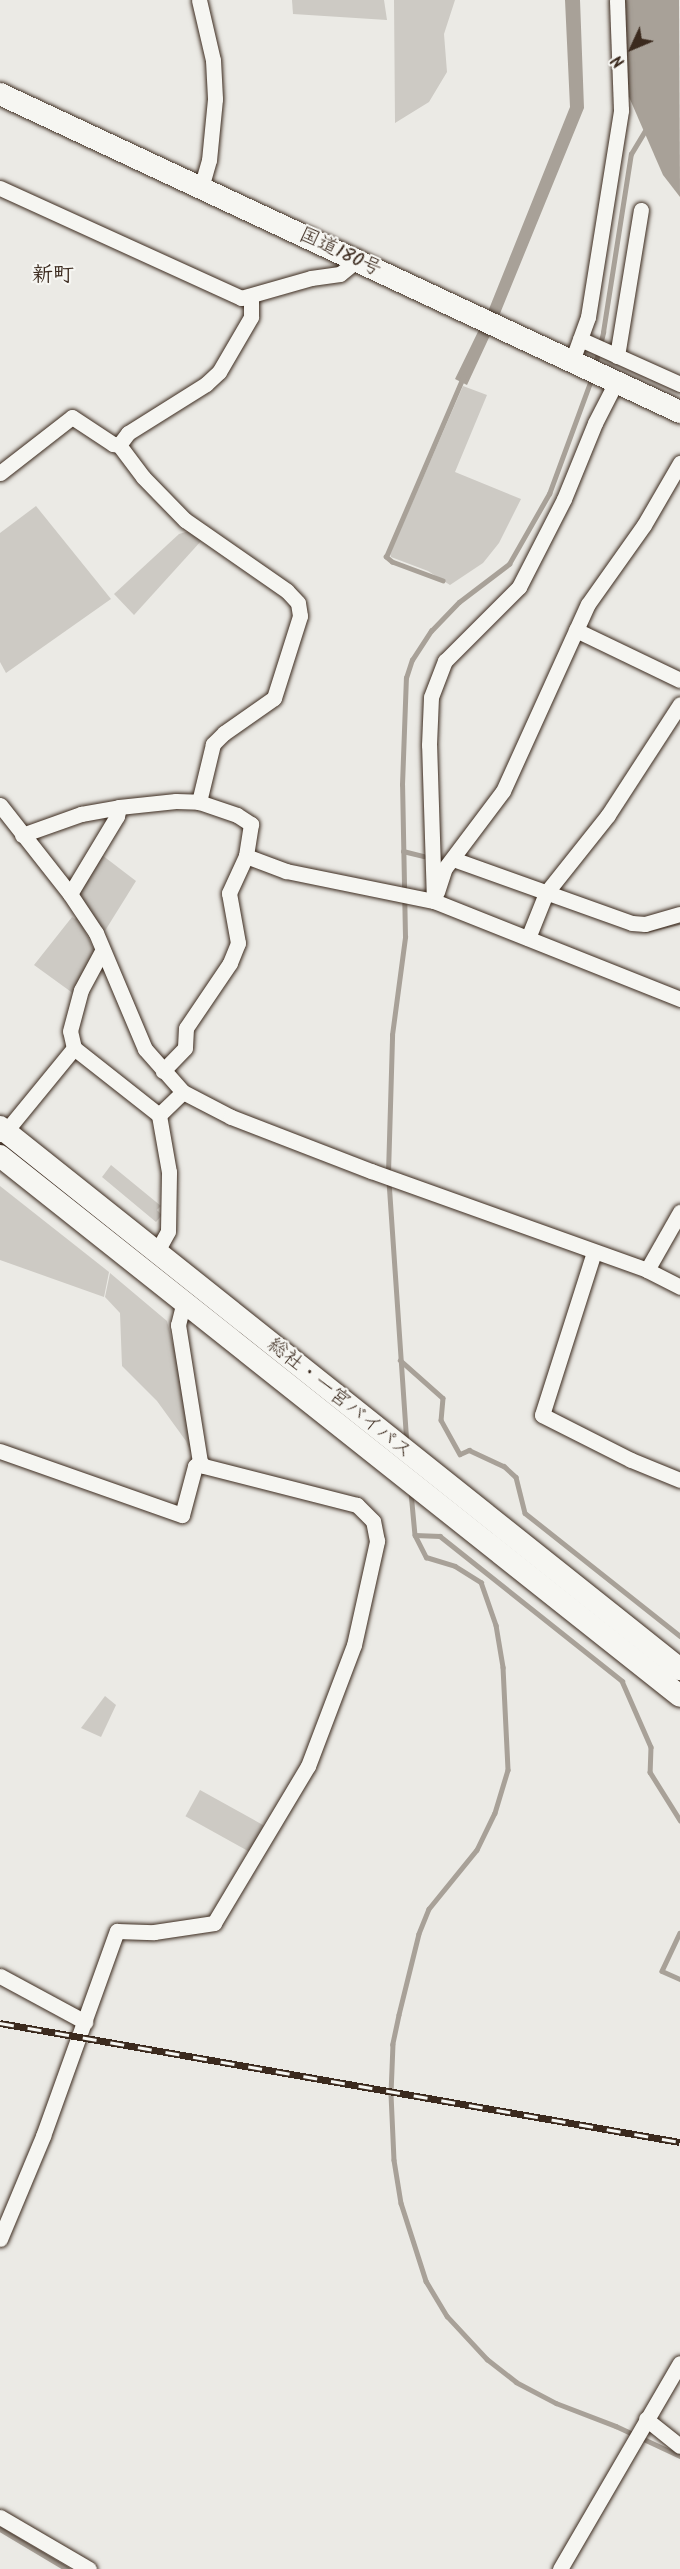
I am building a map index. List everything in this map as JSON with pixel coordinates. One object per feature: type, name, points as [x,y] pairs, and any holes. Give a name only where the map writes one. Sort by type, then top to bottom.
[{"type":"highway","name":"国道180号","points":[[0,94],[680,412]]},
{"type":"highway","name":"総社・一宮バイパス","points":[[2,1130],[156,1253],[178,1288],[390,1466],[680,1696]]},
{"type":"highway","name":"総社・一宮バイパス","points":[[0,1156],[178,1288],[387,1436],[680,1669]]},
{"type":"street","points":[[199,0],[213,60],[215,99],[209,160],[201,188]]},
{"type":"street","points":[[576,363],[588,317],[621,110],[617,0]]},
{"type":"street","points":[[0,188],[242,298],[311,278],[340,274],[356,261]]},
{"type":"street","points":[[615,355],[641,210]]},
{"type":"street","points":[[119,445],[128,433],[206,384],[219,372],[251,317],[253,304],[251,297]]},
{"type":"street","points":[[583,340],[680,384]]},
{"type":"street","points":[[431,900],[429,745],[431,697],[445,662],[519,587],[564,499],[611,380]]},
{"type":"street","points":[[0,473],[72,417],[113,444],[119,445],[143,477],[185,520],[295,598],[300,609],[274,698],[224,733],[213,744],[199,801]]},
{"type":"street","points":[[431,900],[445,868],[502,791],[588,604],[644,525],[680,463]]},
{"type":"street","points":[[576,630],[680,680]]},
{"type":"street","points":[[528,938],[544,897],[608,815],[680,704]]},
{"type":"street","points":[[22,835],[81,814],[119,807],[199,801],[237,815],[251,824],[246,856],[228,893],[238,943],[230,963],[186,1028],[185,1048],[163,1071]]},
{"type":"street","points":[[0,805],[70,894],[96,933],[145,1049],[183,1092],[231,1117],[371,1171],[647,1270],[680,1287]]},
{"type":"street","points":[[70,894],[117,816],[119,807]]},
{"type":"street","points":[[246,856],[286,871],[431,900],[680,999]]},
{"type":"street","points":[[453,860],[544,897],[639,925],[680,914]]},
{"type":"street","points":[[102,951],[81,990],[70,1030],[74,1048],[159,1115],[169,1172],[168,1231],[156,1253]]},
{"type":"street","points":[[2,1130],[74,1048]]},
{"type":"street","points":[[159,1115],[183,1092]]},
{"type":"street","points":[[647,1270],[680,1212]]},
{"type":"street","points":[[594,1252],[542,1415],[631,1460],[680,1480]]},
{"type":"street","points":[[0,2239],[39,2146],[117,1931],[154,1932],[207,1926],[220,1919],[308,1766],[354,1645],[370,1577],[377,1533],[374,1521],[357,1505],[204,1466],[200,1462],[178,1325],[178,1288]]},
{"type":"street","points":[[1,1454],[182,1515],[195,1466],[200,1462]]},
{"type":"street","points":[[0,1976],[85,2022]]},
{"type":"street","points":[[560,2569],[680,2363]]},
{"type":"street","points":[[644,2422],[680,2446]]},
{"type":"street","points":[[0,2517],[89,2569]]},
{"type":"shaded area","points":[[292,0],[384,0],[387,20],[293,14]]},
{"type":"shaded area","points":[[394,0],[455,0],[444,34],[447,72],[429,102],[395,123]]},
{"type":"shaded area","points":[[565,0],[580,0],[584,108],[499,316],[467,385],[455,379],[489,309],[570,107]]},
{"type":"shaded area","points":[[625,0],[679,0],[680,197],[663,175],[629,97],[625,60]]},
{"type":"shaded area","points":[[463,386],[487,395],[455,472],[521,499],[499,543],[483,563],[450,585],[428,571],[391,557],[390,554]]},
{"type":"shaded area","points":[[36,506],[111,599],[6,673],[0,662],[0,533]]},
{"type":"shaded area","points":[[189,531],[202,540],[134,615],[114,594],[179,534]]},
{"type":"shaded area","points":[[98,852],[136,881],[103,934],[74,892]]},
{"type":"shaded area","points":[[77,916],[96,953],[74,994],[34,965],[72,917],[75,919]]},
{"type":"shaded area","points":[[111,1165],[161,1206],[157,1210],[162,1215],[156,1222],[102,1177]]},
{"type":"shaded area","points":[[0,1186],[109,1272],[104,1297],[0,1260]]},
{"type":"shaded area","points":[[110,1273],[167,1321],[177,1360],[192,1443],[191,1454],[186,1441],[157,1401],[122,1366],[120,1313],[105,1297]]},
{"type":"shaded area","points":[[105,1696],[116,1705],[101,1737],[81,1728]]},
{"type":"shaded area","points":[[200,1790],[264,1825],[249,1852],[185,1816]]},
{"type":"waterway","points":[[595,365],[603,332],[631,154],[646,129]]},
{"type":"waterway","points":[[443,581],[392,562],[386,557],[463,377]]},
{"type":"waterway","points":[[388,1173],[392,1035],[405,937],[402,785],[406,678],[412,660],[431,631],[459,602],[509,564],[549,494],[592,377]]},
{"type":"waterway","points":[[403,851],[423,856]]},
{"type":"waterway","points":[[646,930],[679,922]]},
{"type":"waterway","points":[[389,1181],[407,1442]]},
{"type":"waterway","points":[[400,1360],[443,1398],[441,1420],[460,1454],[469,1450],[504,1466],[516,1477],[525,1513],[680,1636]]},
{"type":"waterway","points":[[411,1492],[415,1535],[426,1557],[455,1566],[481,1582],[496,1625],[503,1667],[508,1770],[495,1813],[477,1850],[429,1909],[419,1934],[393,2044],[391,2094],[394,2160],[401,2203],[426,2281],[447,2316],[487,2359],[516,2382],[556,2403],[616,2426],[680,2456]]},
{"type":"waterway","points":[[415,1535],[440,1536],[622,1681],[651,1747],[650,1772],[680,1820]]},
{"type":"waterway","points":[[680,1933],[662,1971],[680,1979]]},
{"type":"waterway","points":[[0,2529],[67,2569]]},
{"type":"railway","points":[[0,2023],[680,2142]]},
{"type":"district","name":"新町","points":[[53,276]]}]
